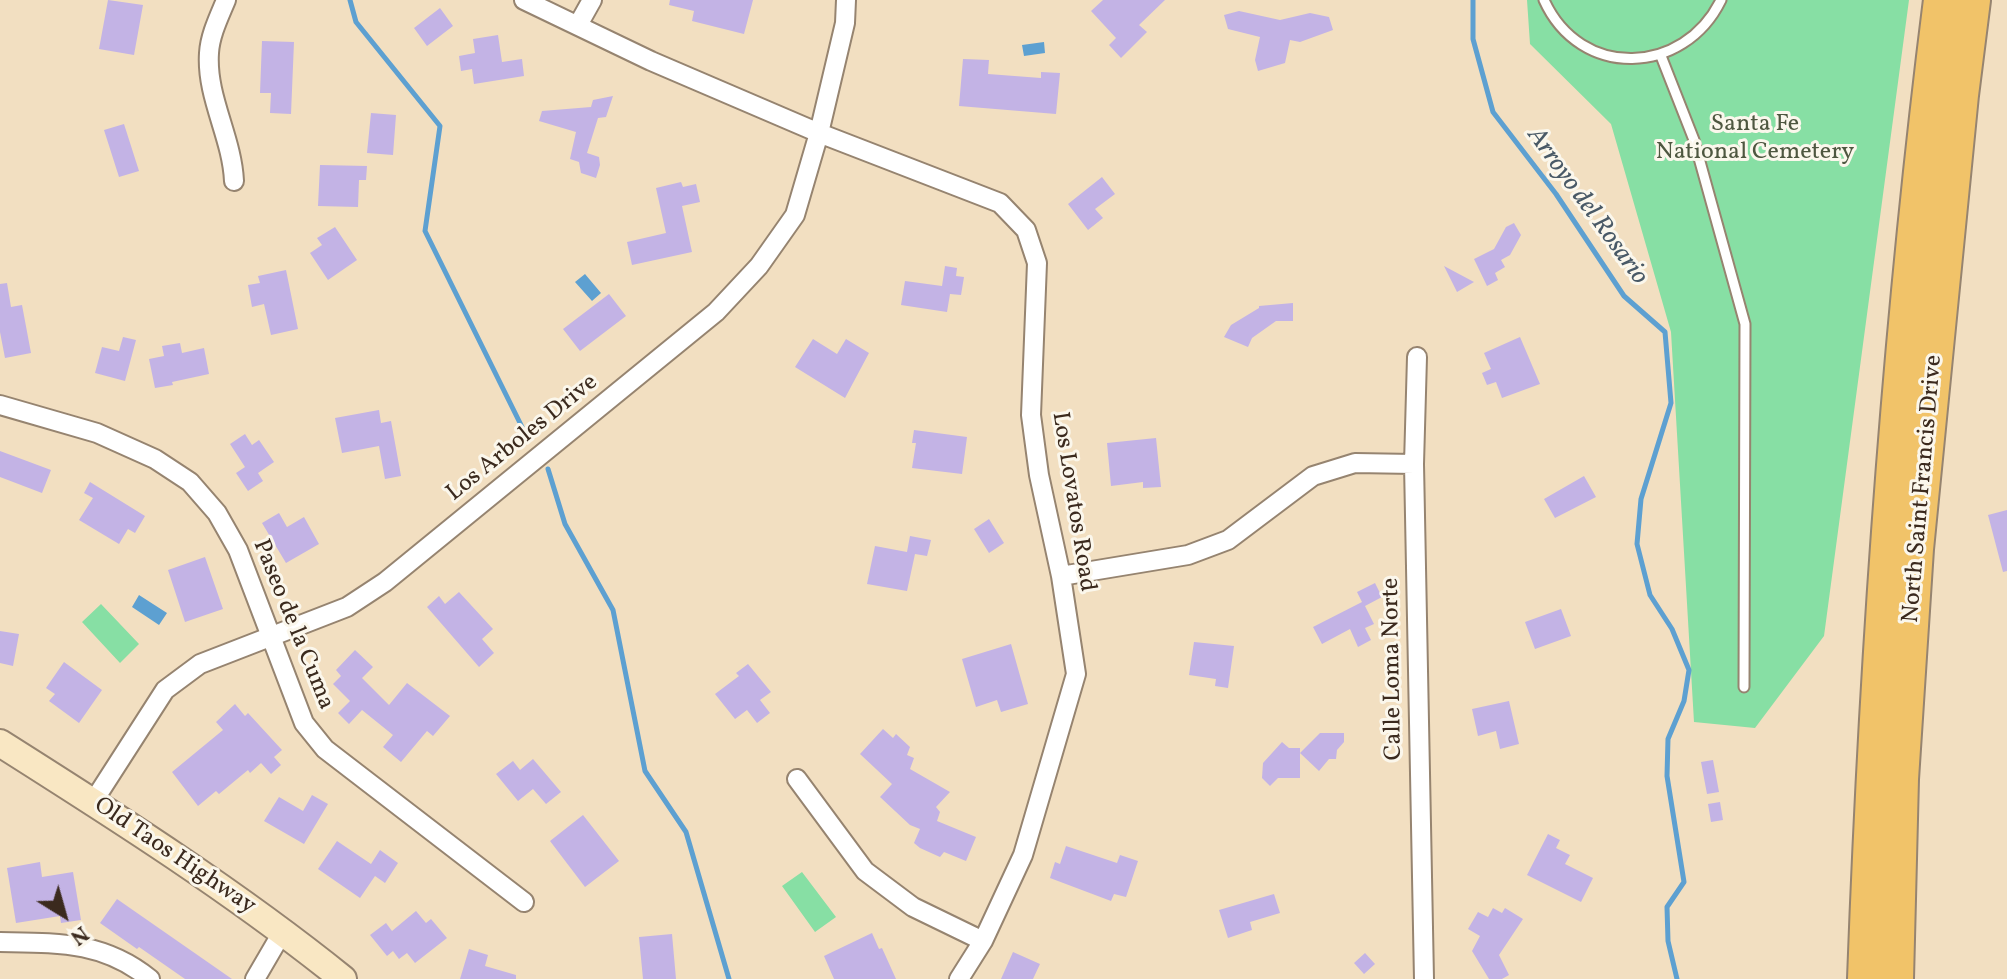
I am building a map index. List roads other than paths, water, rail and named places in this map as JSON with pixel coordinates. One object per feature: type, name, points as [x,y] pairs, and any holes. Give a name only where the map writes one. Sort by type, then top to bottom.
[{"type":"highway","name":"North Saint Francis Drive","points":[[1865,979],[1886,546],[1911,258],[1941,0]]},
{"type":"highway","name":"North Saint Francis Drive","points":[[1896,979],[1901,779],[1916,549],[1973,0]]},
{"type":"street","points":[[226,0],[212,36],[209,64],[230,149],[234,181]]},
{"type":"street","name":"Los Lovatos Road","points":[[524,0],[651,61],[819,133],[1000,203],[1026,230],[1037,263],[1031,415],[1076,674],[1023,855],[983,941],[959,979]]},
{"type":"street","points":[[578,25],[592,0]]},
{"type":"street","name":"Los Arboles Drive","points":[[93,802],[165,690],[200,664],[347,607],[385,582],[716,312],[759,266],[795,215],[819,133],[845,23],[846,0]]},
{"type":"street","name":"Calle Loma Norte","points":[[1417,357],[1414,464],[1424,979]]},
{"type":"street","name":"Paseo de la Cuma","points":[[0,405],[97,433],[155,459],[190,482],[217,513],[238,550],[304,723],[325,749],[524,902]]},
{"type":"street","points":[[1061,576],[1188,555],[1228,540],[1313,476],[1355,463],[1414,464]]},
{"type":"street","name":"Old Taos Highway","points":[[0,743],[283,931],[343,979]]},
{"type":"street","points":[[797,779],[865,871],[913,907],[983,941]]},
{"type":"street","points":[[255,979],[283,931]]},
{"type":"street","points":[[0,942],[70,943],[94,948],[138,969],[150,979]]},
{"type":"lane","points":[[1544,0],[1559,25],[1593,50],[1631,59],[1661,56],[1680,46],[1699,32],[1721,0]]},
{"type":"lane","points":[[1661,56],[1692,132],[1743,311],[1747,338],[1744,687]]},
{"type":"water","points":[[1044,42],[1045,53],[1024,56],[1022,45]]},
{"type":"water","points":[[585,274],[601,293],[592,301],[575,282]]},
{"type":"water","points":[[139,595],[167,613],[159,625],[132,607]]},
{"type":"waterway","points":[[350,0],[356,22],[440,126],[425,231],[522,427]]},
{"type":"waterway","name":"Arroyo del Rosario","points":[[1473,0],[1473,39],[1493,112],[1556,194],[1624,296],[1665,332],[1671,403],[1641,499],[1637,544],[1650,595],[1672,629],[1689,670],[1684,701],[1668,739],[1667,776],[1684,882],[1667,907],[1668,941],[1677,979]]},
{"type":"waterway","points":[[548,469],[565,524],[613,610],[645,771],[686,832],[729,979]]},
{"type":"park label","name":"Santa Fe National Cemetery","points":[[1755,140]]}]
